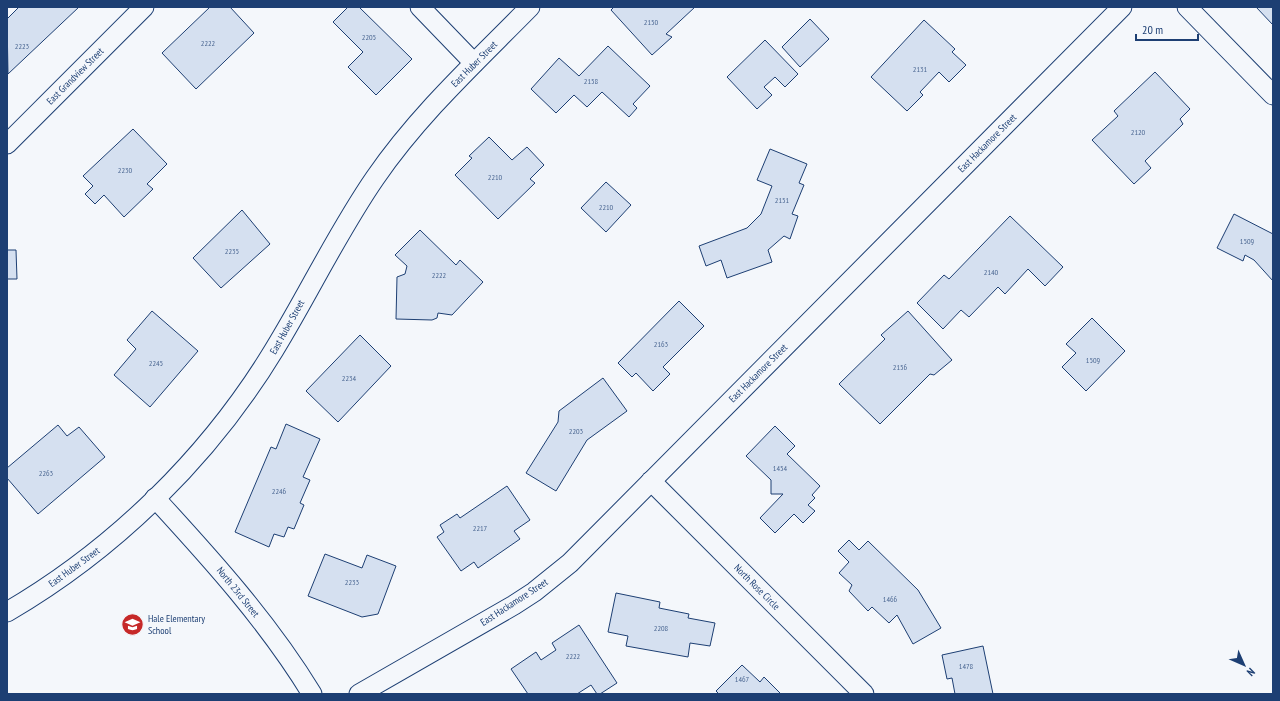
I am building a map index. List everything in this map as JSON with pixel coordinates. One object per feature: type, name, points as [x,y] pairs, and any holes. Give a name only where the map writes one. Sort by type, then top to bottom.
[{"type":"street","name":"East Grandview Street","points":[[7,144],[144,7]]},
{"type":"street","points":[[420,7],[474,63]]},
{"type":"street","name":"East Huber Street","points":[[7,612],[40,592],[97,551],[155,498],[221,426],[259,374],[332,245],[393,152],[436,101],[530,7]]},
{"type":"street","name":"East Hackamore Street","points":[[360,694],[534,592],[570,563],[1122,7]]},
{"type":"street","points":[[1187,7],[1273,95]]},
{"type":"street","name":"North Rose Circle","points":[[651,481],[864,694]]},
{"type":"street","name":"North 23rd Street","points":[[155,498],[240,593],[278,644],[312,694]]},
{"type":"building","points":[[19,7],[79,7],[8,74],[7,19]]},
{"type":"building","points":[[210,7],[230,7],[254,33],[196,89],[162,53]]},
{"type":"building","points":[[348,7],[359,7],[412,59],[376,95],[348,67],[363,52],[333,22]]},
{"type":"building","points":[[614,7],[695,7],[666,34],[672,37],[652,55],[611,10]]},
{"type":"building","points":[[1256,7],[1273,7],[1273,25]]},
{"type":"building","points":[[810,19],[829,39],[800,67],[782,47]]},
{"type":"building","points":[[924,20],[955,49],[952,52],[966,65],[949,82],[939,72],[920,92],[923,95],[907,111],[871,77]]},
{"type":"building","points":[[765,40],[798,74],[785,87],[775,77],[764,87],[772,95],[757,109],[727,77]]},
{"type":"building","points":[[608,46],[650,86],[633,104],[637,108],[629,117],[602,92],[587,107],[574,95],[556,113],[531,89],[559,58],[579,76]]},
{"type":"building","points":[[1155,72],[1190,109],[1180,119],[1183,124],[1145,161],[1151,168],[1134,184],[1092,140],[1118,116],[1114,111]]},
{"type":"building","points":[[133,129],[167,164],[147,184],[153,189],[124,217],[104,195],[95,204],[85,194],[93,186],[83,176]]},
{"type":"building","points":[[489,137],[512,160],[527,147],[544,165],[530,179],[535,183],[498,219],[455,175],[472,158],[469,156]]},
{"type":"building","points":[[770,149],[807,164],[799,183],[804,185],[792,214],[798,216],[790,239],[784,236],[768,250],[772,262],[727,278],[721,260],[706,266],[699,246],[747,228],[761,214],[772,186],[757,180]]},
{"type":"building","points":[[606,182],[631,205],[606,232],[581,208]]},
{"type":"building","points":[[242,210],[270,244],[221,288],[193,258]]},
{"type":"building","points":[[1234,214],[1273,234],[1273,281],[1254,260],[1245,255],[1243,261],[1217,248]]},
{"type":"building","points":[[1010,216],[1063,267],[1045,286],[1028,269],[1005,294],[998,287],[969,317],[961,310],[943,329],[917,303],[944,275],[949,279]]},
{"type":"building","points":[[420,230],[456,265],[460,260],[483,282],[452,315],[438,313],[437,318],[432,320],[396,319],[397,277],[405,274],[407,266],[395,255]]},
{"type":"building","points":[[7,250],[16,250],[17,279],[7,279]]},
{"type":"building","points":[[679,301],[704,326],[663,367],[670,374],[653,391],[636,373],[632,377],[618,363]]},
{"type":"building","points":[[152,311],[198,351],[150,407],[114,375],[136,349],[127,340]]},
{"type":"building","points":[[908,311],[952,360],[934,375],[930,374],[880,424],[839,384],[885,339],[881,335]]},
{"type":"building","points":[[1092,318],[1125,351],[1086,391],[1062,367],[1076,353],[1066,344]]},
{"type":"building","points":[[360,335],[391,366],[338,422],[306,391]]},
{"type":"building","points":[[603,378],[627,411],[587,440],[556,491],[526,473],[558,422],[559,411]]},
{"type":"building","points":[[286,424],[320,439],[303,477],[310,480],[300,503],[304,505],[294,529],[288,527],[284,537],[274,534],[269,547],[235,532],[271,447],[276,449]]},
{"type":"building","points":[[58,425],[67,436],[79,427],[105,457],[38,514],[7,478],[7,468]]},
{"type":"building","points":[[775,426],[795,446],[787,454],[820,486],[812,495],[815,498],[808,505],[815,511],[803,523],[794,514],[775,533],[760,518],[783,494],[771,494],[771,480],[746,456]]},
{"type":"building","points":[[507,486],[530,520],[514,531],[520,539],[478,568],[474,562],[461,571],[437,537],[444,532],[440,525],[457,514],[460,518]]},
{"type":"building","points":[[849,540],[859,550],[868,541],[918,590],[941,628],[913,644],[897,615],[889,623],[872,607],[868,611],[849,591],[852,585],[839,573],[849,562],[838,551]]},
{"type":"building","points":[[325,554],[362,568],[367,555],[396,566],[378,614],[362,617],[308,596]]},
{"type":"building","points":[[616,593],[660,602],[659,608],[689,614],[688,618],[715,623],[710,646],[690,643],[688,657],[626,646],[628,636],[608,632]]},
{"type":"building","points":[[579,625],[617,683],[600,694],[597,694],[591,685],[577,694],[528,694],[511,669],[536,652],[541,660],[556,650],[552,643]]},
{"type":"building","points":[[983,646],[993,694],[955,694],[952,678],[947,679],[942,655]]},
{"type":"building","points":[[742,665],[760,682],[764,677],[781,694],[719,694],[716,691]]},
{"type":"place","name":"Hale Elementary School","points":[[133,624]]}]
